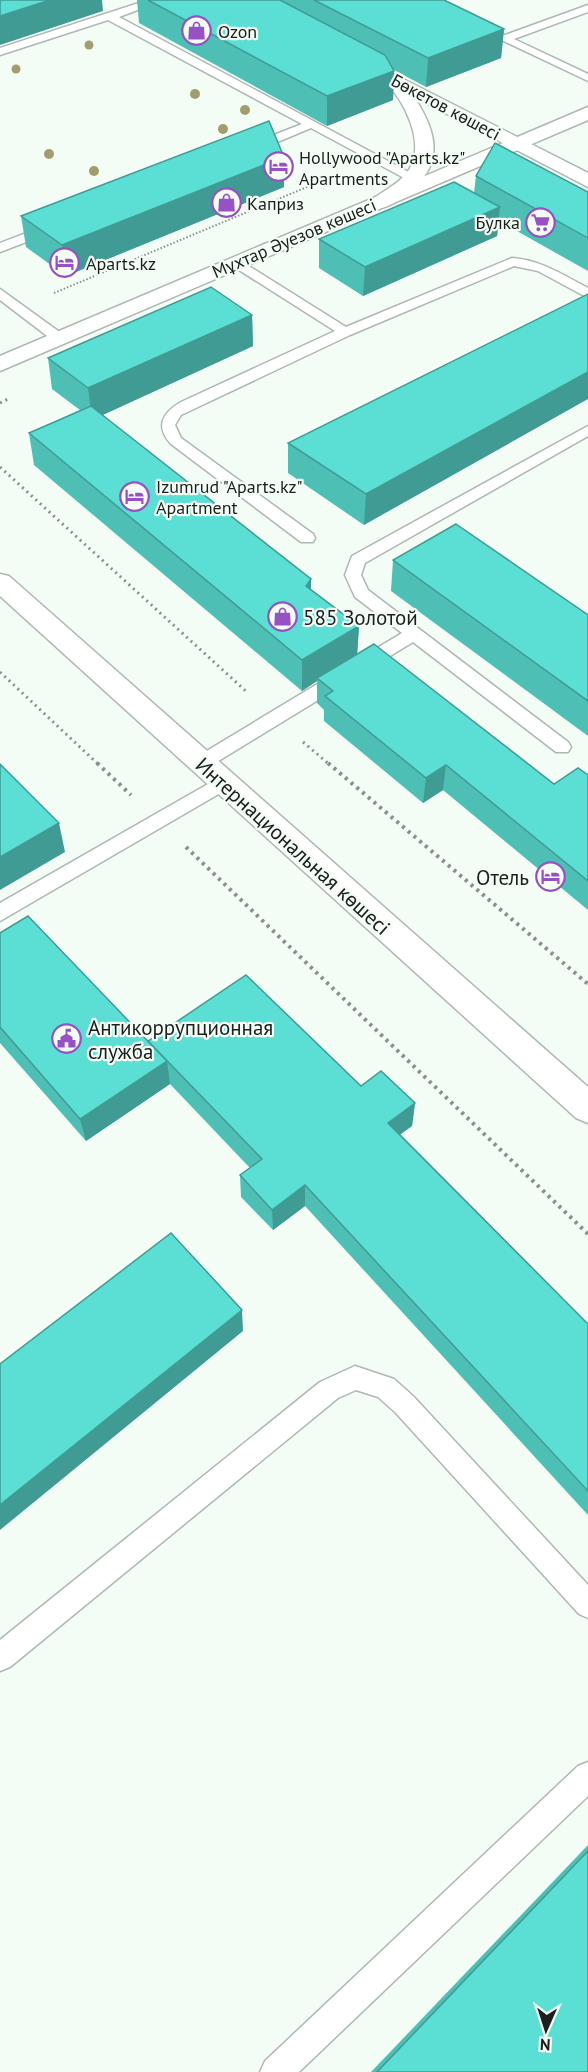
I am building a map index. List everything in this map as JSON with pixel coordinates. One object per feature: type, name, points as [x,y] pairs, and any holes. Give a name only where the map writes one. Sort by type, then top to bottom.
[{"type":"main road","name":"Бөкетов көшесі","points":[[340,52],[588,181]]},
{"type":"main road","points":[[390,78],[416,112],[423,131],[425,147],[418,181]]},
{"type":"main road","points":[[418,181],[516,144],[588,113]]},
{"type":"main road","name":"Мұхтар Әуезов көшесі","points":[[0,364],[380,202],[418,181]]},
{"type":"main road","name":"Интернациональная көшесі","points":[[0,582],[588,1108]]},
{"type":"lane","points":[[0,52],[159,0]]},
{"type":"lane","points":[[505,39],[588,8]]},
{"type":"lane","points":[[109,16],[418,181]]},
{"type":"lane","points":[[462,20],[588,78]]},
{"type":"lane","points":[[234,155],[312,124]]},
{"type":"lane","points":[[0,248],[67,221]]},
{"type":"lane","points":[[236,262],[345,332]]},
{"type":"lane","points":[[307,538],[176,441],[170,434],[168,422],[171,415],[186,405],[345,332],[512,262],[521,262],[540,268],[588,294]]},
{"type":"lane","points":[[0,293],[60,339]]},
{"type":"lane","points":[[562,747],[361,592],[355,584],[354,567],[365,555],[588,430]]},
{"type":"lane","points":[[425,520],[444,534]]},
{"type":"lane","points":[[201,763],[414,634]]},
{"type":"lane","points":[[0,913],[222,783]]},
{"type":"lane","points":[[0,1657],[329,1390],[355,1378],[384,1387],[404,1404],[588,1605]]},
{"type":"lane","points":[[276,2072],[588,1776]]},
{"type":"path","points":[[19,307],[376,158]]},
{"type":"path","points":[[0,672],[158,820],[588,1234]]},
{"type":"building","points":[[0,0],[50,0],[0,16]]},
{"type":"building","points":[[148,0],[280,0],[385,55],[394,71],[327,96]]},
{"type":"building","points":[[314,0],[444,0],[504,29],[428,58]]},
{"type":"building","points":[[269,121],[284,157],[62,245],[21,216]]},
{"type":"building","points":[[495,143],[588,192],[588,238],[476,176]]},
{"type":"building","points":[[454,182],[500,207],[365,267],[319,239]]},
{"type":"building","points":[[211,287],[252,315],[88,388],[48,358]]},
{"type":"building","points":[[588,294],[588,372],[366,494],[288,443]]},
{"type":"building","points":[[91,406],[311,579],[306,586],[359,626],[302,660],[29,433]]},
{"type":"building","points":[[456,524],[588,615],[588,701],[393,560]]},
{"type":"building","points":[[374,644],[554,784],[578,768],[588,775],[588,881],[446,765],[426,778],[325,696],[333,691],[317,678]]},
{"type":"building","points":[[0,764],[59,823],[0,857]]},
{"type":"building","points":[[28,916],[167,1061],[80,1119],[0,1027],[0,933]]},
{"type":"building","points":[[246,975],[361,1086],[381,1071],[415,1103],[388,1123],[588,1324],[588,1491],[305,1185],[272,1210],[240,1175],[262,1159],[148,1041]]},
{"type":"building","points":[[171,1233],[242,1310],[0,1505],[0,1364]]},
{"type":"building","points":[[588,1851],[588,2072],[377,2072]]},
{"type":"place","name":"Ozon","points":[[197,31]]},
{"type":"place","name":"Hollywood \"Aparts.kz\" Apartments","points":[[278,167]]},
{"type":"place","name":"Каприз","points":[[226,203]]},
{"type":"place","name":"Булка","points":[[541,222]]},
{"type":"place","name":"Aparts.kz","points":[[65,263]]},
{"type":"place","name":"Izumrud \"Aparts.kz\" Apartment","points":[[135,496]]},
{"type":"place","name":"585 Золотой","points":[[282,617]]},
{"type":"place","name":"Отель","points":[[550,877]]},
{"type":"place","name":"Антикоррупционная служба","points":[[67,1039]]}]
